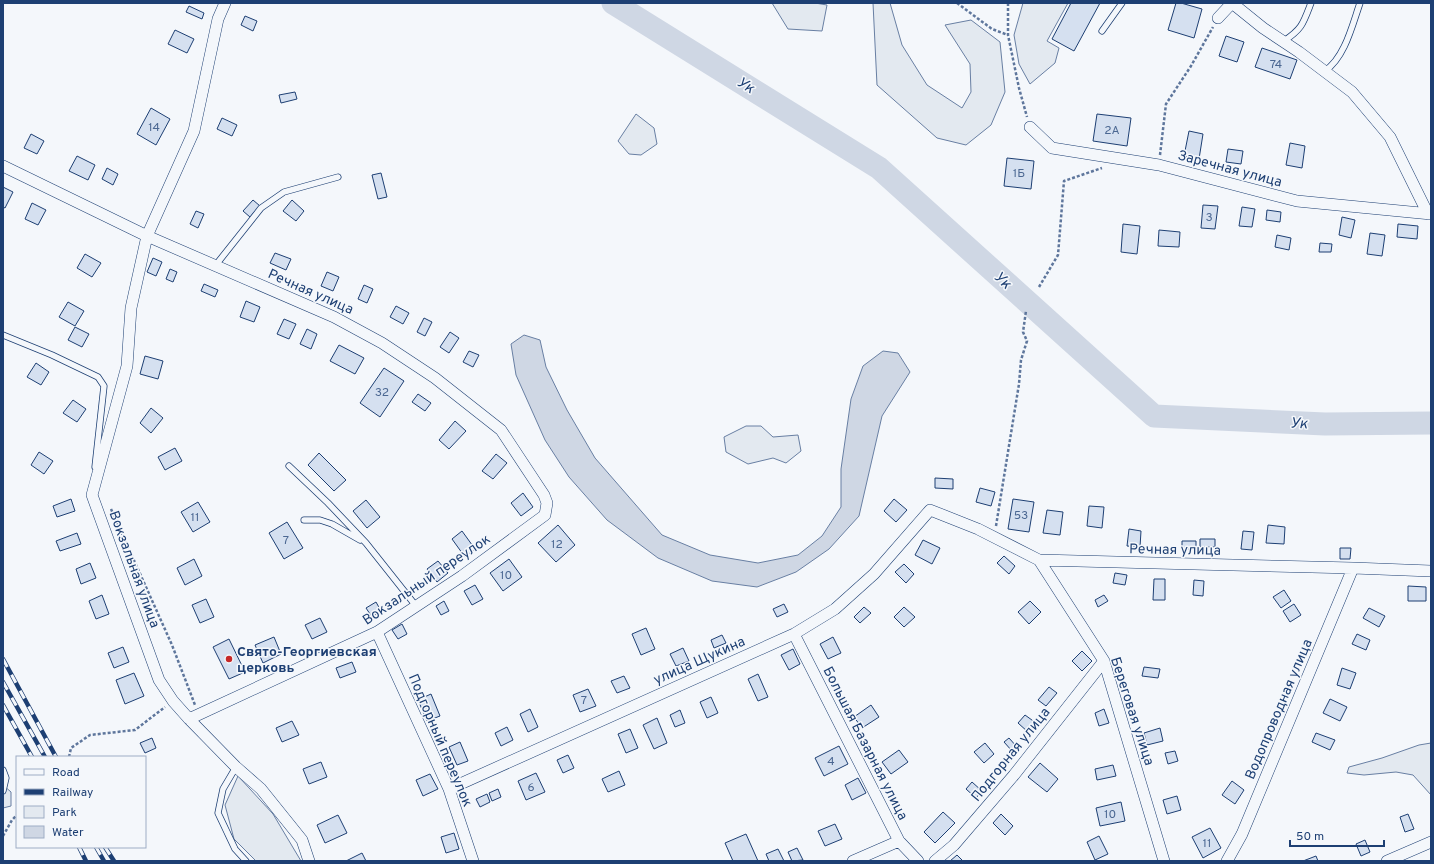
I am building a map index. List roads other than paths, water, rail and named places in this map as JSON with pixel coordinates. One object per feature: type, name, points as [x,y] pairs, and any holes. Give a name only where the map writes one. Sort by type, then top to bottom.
[{"type":"street","points":[[92,495],[127,366],[131,308],[147,236],[194,131],[218,19],[225,3]]},
{"type":"street","points":[[1218,18],[1232,3],[1263,28],[1352,92],[1390,137],[1429,214]]},
{"type":"street","name":"Заречная улица","points":[[1030,127],[1052,148],[1158,165],[1297,201],[1429,214]]},
{"type":"street","name":"Речная улица","points":[[3,166],[147,236],[334,317],[382,343],[435,378],[501,430],[544,495],[547,503],[545,515]]},
{"type":"street","name":"Вокзальная улица","points":[[92,495],[159,680],[173,701],[189,719],[261,790],[302,840],[309,861]]},
{"type":"street","name":"Речная улица","points":[[930,510],[978,529],[1039,560],[1431,571]]},
{"type":"street","name":"улица Щукина","points":[[448,789],[794,634],[835,609],[874,574],[930,510]]},
{"type":"street","name":"Вокзальный переулок","points":[[189,719],[377,632],[462,576],[545,515]]},
{"type":"street","name":"Береговая улица","points":[[1039,560],[1104,661],[1164,861]]},
{"type":"street","name":"Водопроводная улица","points":[[1226,861],[1242,834],[1353,568]]},
{"type":"street","name":"Подгорный переулок","points":[[377,632],[448,789],[473,861]]},
{"type":"street","name":"Большая Базарная улица","points":[[794,634],[898,841],[918,861]]},
{"type":"street","name":"Подгорная улица","points":[[935,861],[954,845],[1014,774],[1104,661]]},
{"type":"street","points":[[853,861],[898,841]]},
{"type":"street","points":[[1387,861],[1431,842]]},
{"type":"lane","points":[[1102,31],[1122,3]]},
{"type":"lane","points":[[1283,42],[1302,27],[1311,3]]},
{"type":"lane","points":[[1324,71],[1331,67],[1340,55],[1360,3]]},
{"type":"lane","points":[[215,266],[261,208],[284,192],[338,177]]},
{"type":"lane","points":[[3,336],[52,355],[98,377],[104,386],[92,495]]},
{"type":"lane","points":[[289,466],[328,503],[366,543],[416,606]]},
{"type":"lane","points":[[304,520],[320,520],[332,524],[366,543]]},
{"type":"lane","points":[[236,767],[224,789],[218,813],[235,849],[246,861]]},
{"type":"lane","points":[[3,770],[6,778],[3,791]]},
{"type":"water","points":[[524,335],[540,340],[546,367],[567,410],[595,458],[662,535],[710,555],[758,563],[798,555],[822,536],[841,507],[841,469],[851,399],[863,366],[883,351],[898,353],[910,372],[882,416],[859,516],[829,549],[796,572],[757,587],[712,581],[658,558],[607,520],[569,477],[545,440],[516,375],[511,344]]},
{"type":"waterway","name":"Ук","points":[[613,3],[879,168],[1154,416],[1325,424],[1431,423]]},
{"type":"railway","points":[[3,659],[55,756]]},
{"type":"railway","points":[[3,682],[44,756]]},
{"type":"railway","points":[[3,705],[31,756]]},
{"type":"railway","points":[[80,848],[86,861]]},
{"type":"railway","points":[[97,848],[104,861]]},
{"type":"railway","points":[[106,848],[114,861]]},
{"type":"place","name":"Свято-Георгиевская церковь","points":[[229,659]]}]
